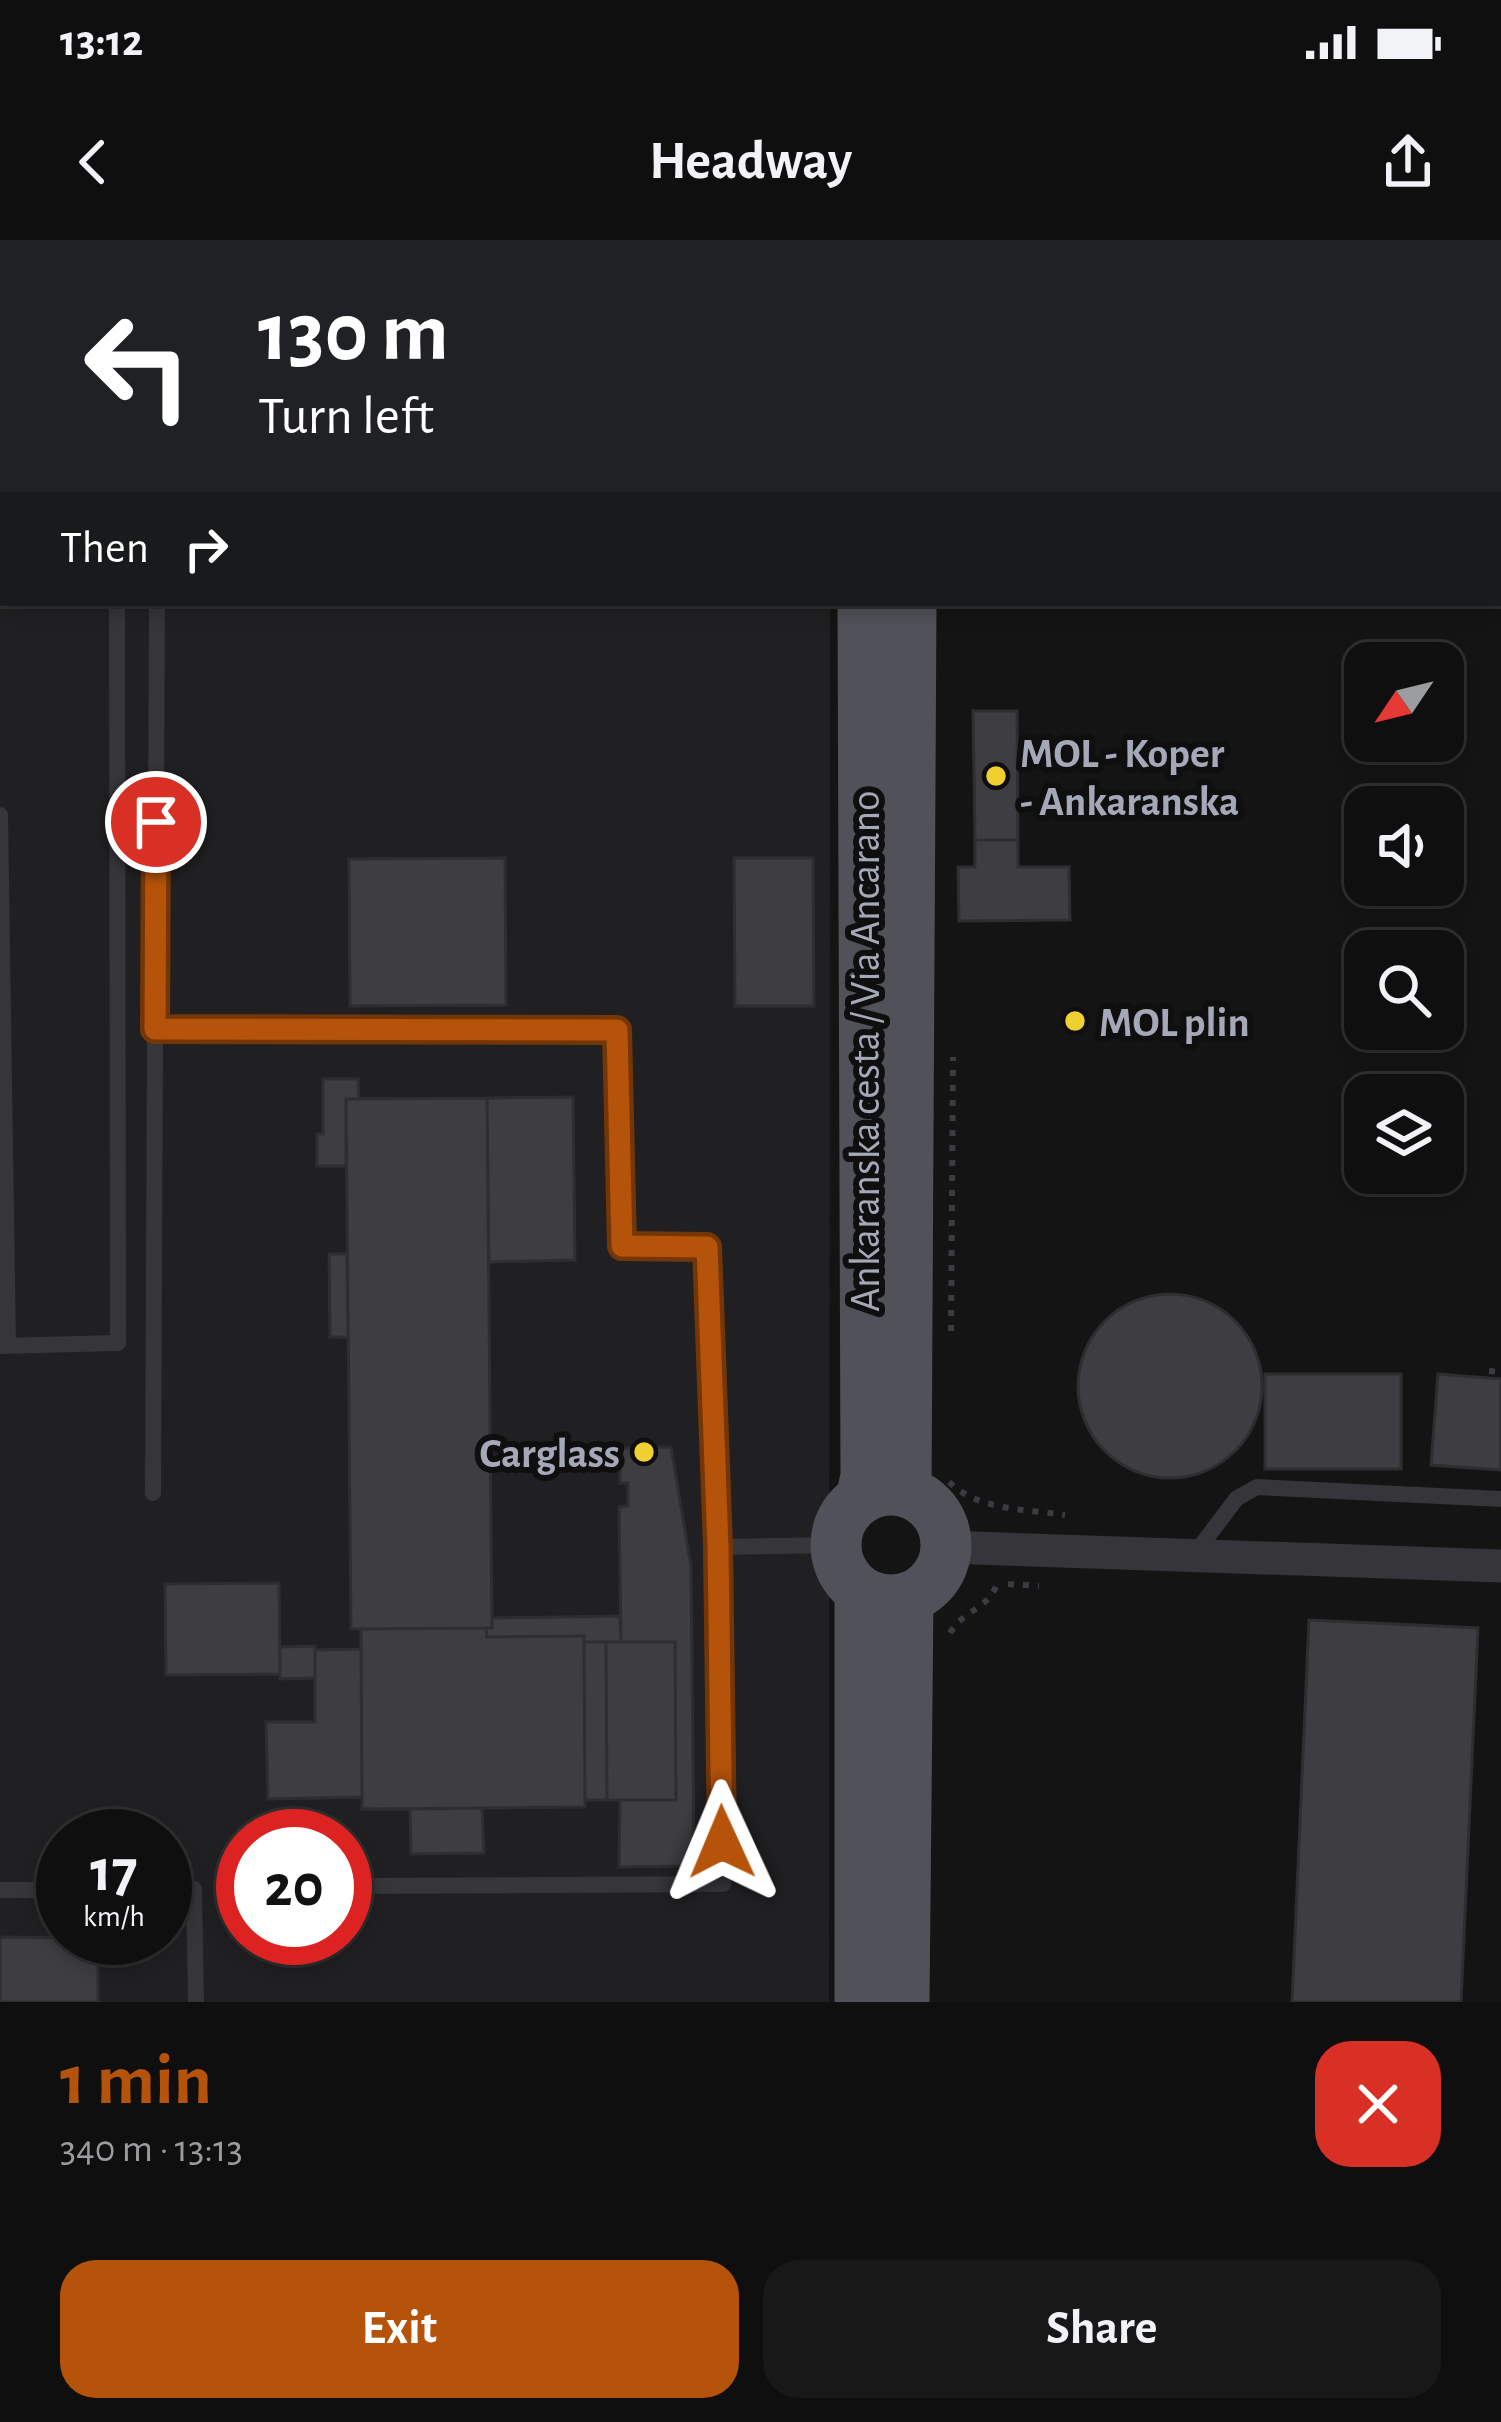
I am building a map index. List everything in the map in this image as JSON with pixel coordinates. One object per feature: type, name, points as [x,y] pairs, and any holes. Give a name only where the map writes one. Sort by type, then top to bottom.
[{"type":"main road","name":"Ankaranska cesta / Via Ancarano","points":[[863,606],[866,1476],[904,1488],[911,606]]},
{"type":"main road","points":[[904,1488],[940,1519],[946,1547],[931,1584],[884,1594],[842,1571],[836,1544],[843,1519],[904,1488]]},
{"type":"main road","points":[[860,2002],[884,1594]]},
{"type":"main road","points":[[884,1594],[904,2002]]},
{"type":"street","points":[[946,1547],[1501,1566]]},
{"type":"lane","points":[[0,815],[4,1346],[118,1343],[117,606]]},
{"type":"lane","points":[[153,1493],[157,606]]},
{"type":"lane","points":[[155,1029],[617,1030],[622,1246],[707,1247],[723,1884],[372,1886]]},
{"type":"lane","points":[[1193,1556],[1238,1498],[1257,1486],[1501,1499]]},
{"type":"lane","points":[[718,1547],[836,1544]]},
{"type":"lane","points":[[192,1889],[196,2002]]},
{"type":"lane","points":[[0,1890],[36,1890]]},
{"type":"path","points":[[951,1339],[953,1272]]},
{"type":"path","points":[[1489,1371],[1501,1372]]},
{"type":"path","points":[[904,1488],[950,1484],[986,1504],[1065,1515]]},
{"type":"path","points":[[998,1584],[1040,1586]]},
{"type":"shaded area","points":[[0,606],[830,606],[829,2002],[0,2002]]},
{"type":"building","name":"MOL - Koper - Ankaranska","points":[[973,711],[1017,711],[1018,840],[975,840]]},
{"type":"building","points":[[975,840],[1018,840],[1018,867],[1069,867],[1070,920],[959,921],[958,867],[975,867]]},
{"type":"building","points":[[505,858],[506,1005],[350,1006],[349,859]]},
{"type":"building","points":[[734,858],[813,858],[814,1006],[735,1006]]},
{"type":"building","name":"MOL plin","points":[[1075,1009],[1085,1014],[1076,1032],[1066,1027]]},
{"type":"building","points":[[323,1079],[358,1079],[359,1099],[346,1099],[346,1166],[317,1166],[317,1134],[323,1134]]},
{"type":"building","points":[[573,1097],[575,1260],[489,1262],[487,1098]]},
{"type":"building","points":[[487,1098],[492,1628],[351,1629],[346,1099]]},
{"type":"building","points":[[329,1254],[347,1254],[348,1337],[330,1337]]},
{"type":"building","points":[[1170,1294],[1205,1301],[1235,1321],[1255,1351],[1262,1386],[1255,1421],[1235,1451],[1205,1471],[1170,1478],[1135,1471],[1105,1451],[1085,1421],[1078,1386],[1085,1351],[1105,1321],[1135,1301]]},
{"type":"building","points":[[1265,1374],[1401,1374],[1401,1469],[1265,1469]]},
{"type":"building","points":[[1438,1374],[1501,1379],[1501,1470],[1431,1465]]},
{"type":"building","points":[[671,1447],[691,1567],[694,1858],[686,1866],[619,1867],[620,1800],[676,1800],[675,1642],[621,1642],[619,1507],[628,1506],[628,1483],[620,1483],[620,1448]]},
{"type":"building","points":[[279,1583],[280,1674],[166,1675],[165,1584]]},
{"type":"building","points":[[620,1616],[621,1642],[584,1642],[584,1636],[487,1637],[492,1618]]},
{"type":"building","points":[[1309,1620],[1478,1628],[1461,2002],[1292,2002]]},
{"type":"building","points":[[486,1628],[487,1637],[584,1636],[585,1807],[362,1809],[361,1629]]},
{"type":"building","points":[[584,1642],[606,1642],[607,1800],[585,1800]]},
{"type":"building","points":[[606,1642],[675,1642],[676,1800],[607,1800]]},
{"type":"building","points":[[315,1646],[315,1678],[280,1679],[280,1647]]},
{"type":"building","points":[[361,1649],[362,1797],[268,1799],[266,1722],[315,1722],[315,1650]]},
{"type":"building","points":[[482,1808],[484,1853],[411,1854],[410,1809]]},
{"type":"building","points":[[0,1937],[36,1937],[36,1965],[98,1965],[98,2002],[0,2002]]},
{"type":"place","name":"MOL - Koper - Ankaranska","points":[[996,776]]},
{"type":"place","name":"MOL plin","points":[[1075,1021]]},
{"type":"place","name":"Carglass","points":[[644,1452]]},
{"type":"route","points":[[156,822],[155,1029],[617,1030],[622,1246],[707,1247],[722,1842]]}]
